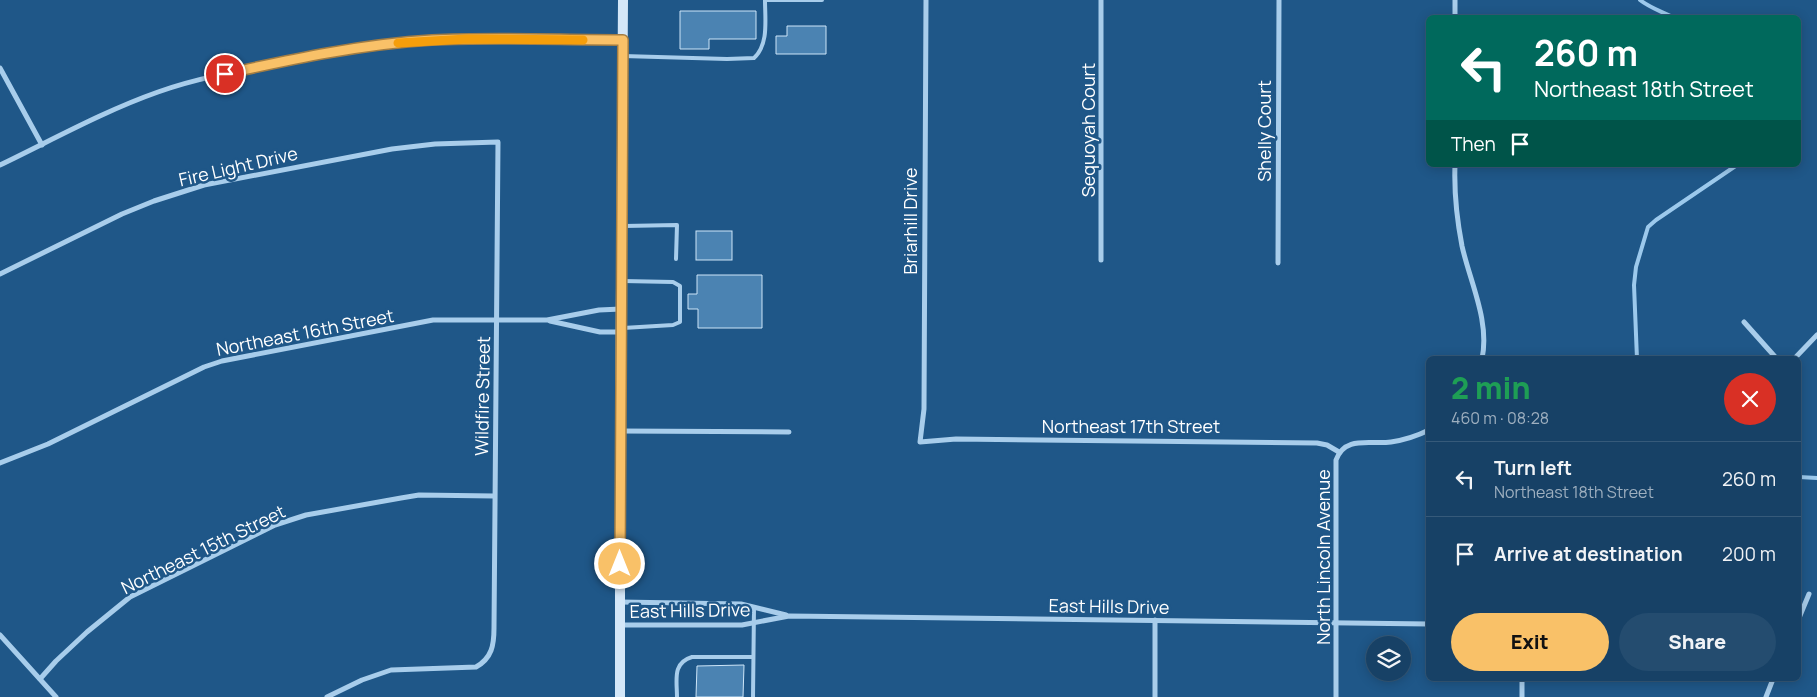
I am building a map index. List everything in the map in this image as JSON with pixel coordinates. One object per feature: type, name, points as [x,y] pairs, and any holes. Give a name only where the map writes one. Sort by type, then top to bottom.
[{"type":"main road","points":[[620,697],[620,330],[623,0]]},
{"type":"street","name":"Briarhill Drive","points":[[920,442],[924,409],[926,0]]},
{"type":"street","name":"Sequoyah Court","points":[[1101,260],[1102,0]]},
{"type":"street","name":"Shelly Court","points":[[1278,263],[1279,0]]},
{"type":"street","points":[[1455,0],[1455,15]]},
{"type":"street","points":[[0,165],[123,106],[196,80],[333,53],[432,40],[623,40]]},
{"type":"street","points":[[0,68],[42,145]]},
{"type":"street","name":"Fire Light Drive","points":[[0,274],[122,214],[154,201],[204,185],[392,149],[434,144],[498,142]]},
{"type":"street","name":"Wildfire Street","points":[[327,697],[362,680],[391,670],[476,667],[487,659],[492,650],[494,628],[498,142]]},
{"type":"street","points":[[1455,167],[1456,199],[1462,246],[1482,319],[1484,346],[1482,356]]},
{"type":"street","name":"Northeast 16th Street","points":[[0,463],[48,444],[204,366],[222,361],[434,320],[548,320],[599,310],[621,309]]},
{"type":"street","name":"Northeast 16th Street","points":[[548,320],[600,332],[620,330]]},
{"type":"street","points":[[1744,322],[1774,356]]},
{"type":"street","points":[[1797,356],[1817,335]]},
{"type":"street","points":[[620,431],[789,432]]},
{"type":"street","name":"North Lincoln Avenue","points":[[1336,697],[1337,623],[1334,469],[1339,452],[1350,444],[1400,441],[1426,431]]},
{"type":"street","name":"Northeast 17th Street","points":[[920,442],[974,439],[1307,442],[1326,445],[1339,452]]},
{"type":"street","name":"Northeast 15th Street","points":[[40,679],[69,649],[114,609],[130,598],[254,534],[306,515],[401,498],[420,495],[494,496]]},
{"type":"street","points":[[1801,613],[1809,594]]},
{"type":"street","name":"East Hills Drive","points":[[620,602],[741,604],[789,616]]},
{"type":"street","name":"East Hills Drive","points":[[620,625],[742,626],[789,616],[1426,624]]},
{"type":"street","points":[[1155,620],[1155,697]]},
{"type":"street","points":[[0,635],[56,697]]},
{"type":"street","points":[[1522,681],[1522,697]]},
{"type":"street","points":[[1766,697],[1772,681]]},
{"type":"lane","points":[[623,56],[754,58],[760,53],[764,44],[765,0],[822,0]]},
{"type":"lane","points":[[621,226],[677,225],[676,259]]},
{"type":"lane","points":[[620,330],[673,325],[680,322],[681,305],[680,286],[673,282],[621,281]]},
{"type":"lane","points":[[754,608],[754,697]]},
{"type":"lane","points":[[677,697],[679,664],[685,660],[692,658],[754,658]]},
{"type":"building","points":[[680,11],[756,11],[756,39],[709,39],[709,49],[680,49]]},
{"type":"building","points":[[787,26],[826,26],[826,54],[776,54],[776,36],[787,36]]},
{"type":"building","points":[[696,231],[732,231],[732,260],[696,260]]},
{"type":"building","points":[[697,275],[762,275],[762,328],[698,328],[698,309],[688,309],[688,294],[697,294]]},
{"type":"building","points":[[744,665],[743,697],[696,697],[697,666]]},
{"type":"waterway","points":[[1640,0],[1667,15]]},
{"type":"waterway","points":[[1637,356],[1634,285],[1636,267],[1648,227],[1734,167]]},
{"type":"waterway","points":[[1801,477],[1817,478]]},
{"type":"slow traffic","points":[[398,43],[467,39],[583,40]]},
{"type":"route","points":[[225,74],[333,53],[432,40],[623,40],[620,564]]}]
